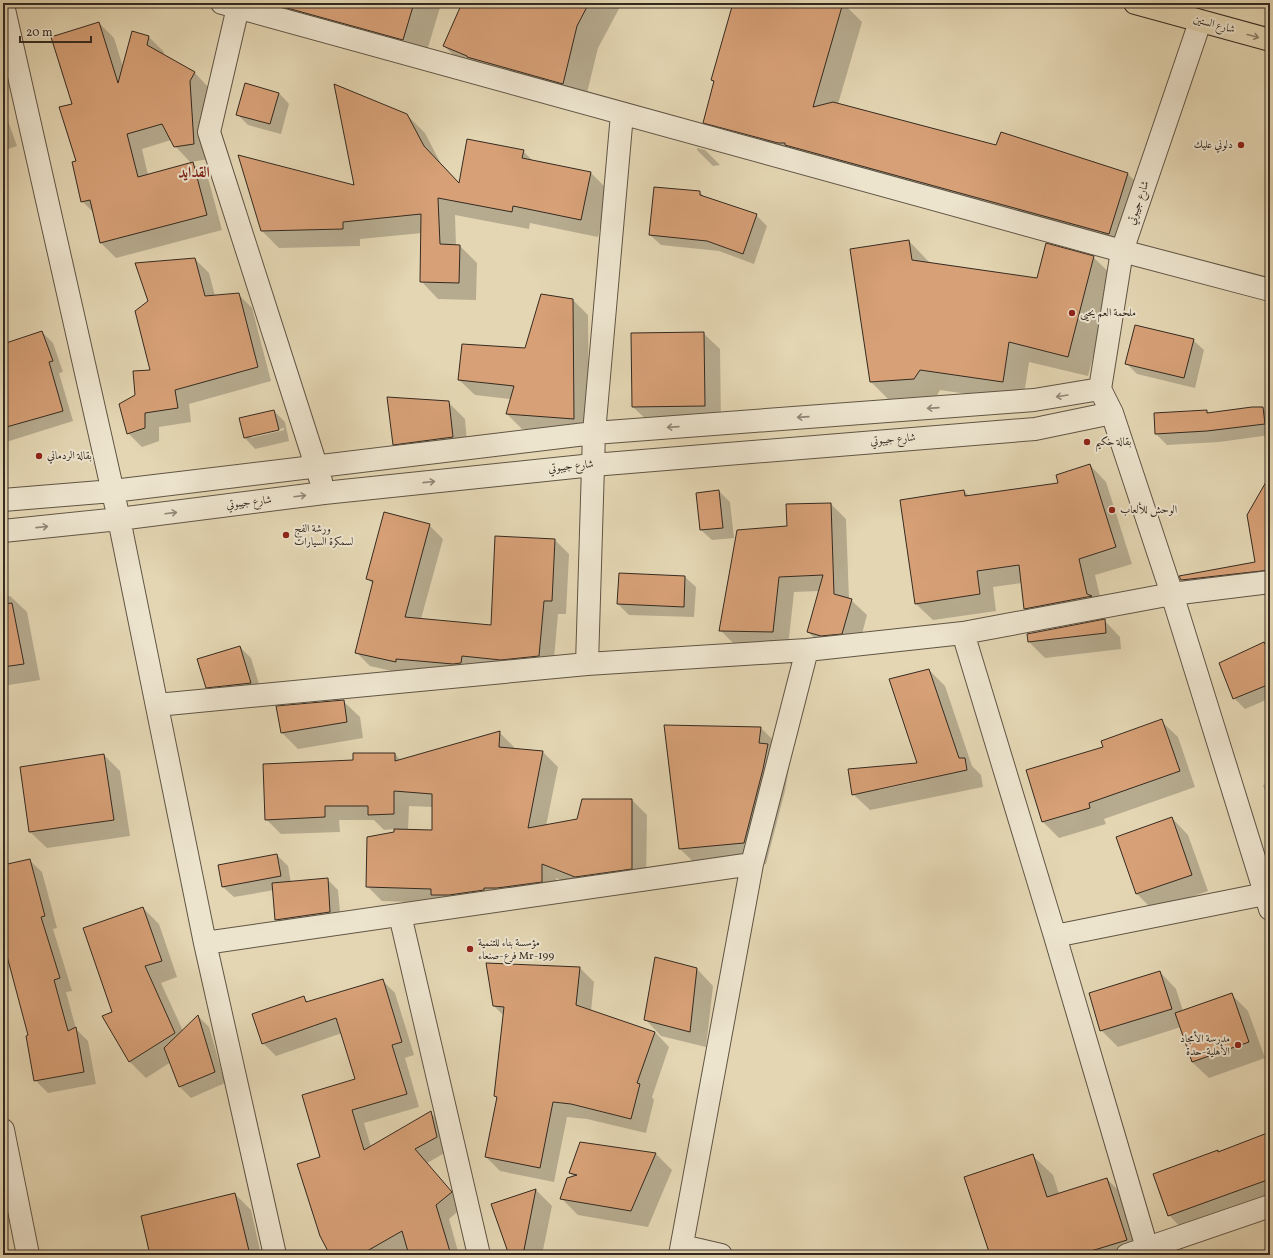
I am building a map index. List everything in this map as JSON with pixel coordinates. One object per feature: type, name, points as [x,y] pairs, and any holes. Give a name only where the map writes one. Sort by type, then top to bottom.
[{"type":"main road","name":"شارع الستين","points":[[1135,3],[1270,40]]},
{"type":"street","points":[[324,493],[317,467],[209,132],[233,4],[622,114],[1270,290]]},
{"type":"street","points":[[3,5],[119,519],[205,943],[275,1255]]},
{"type":"street","name":"شارع جيبوتي","points":[[1100,389],[1122,251],[1200,22]]},
{"type":"street","points":[[587,664],[594,433],[622,114]]},
{"type":"street","points":[[3,500],[112,491],[594,433],[1034,400],[1100,389],[1112,414],[1172,594],[1268,898],[1055,936]]},
{"type":"street","name":"شارع جيبوتي","points":[[3,531],[119,519],[324,493],[593,465],[1035,428],[1112,414]]},
{"type":"street","points":[[157,705],[587,664],[807,650],[963,634],[1172,594],[1270,582]]},
{"type":"street","points":[[963,634],[1055,936],[1137,1251],[1270,1206]]},
{"type":"street","points":[[721,1255],[681,1251],[752,864],[807,650]]},
{"type":"street","points":[[205,943],[752,864]]},
{"type":"street","points":[[400,915],[479,1255]]},
{"type":"street","points":[[3,1130],[28,1255]]},
{"type":"building","points":[[269,3],[414,3],[403,40]]},
{"type":"building","points":[[462,3],[589,3],[577,26],[563,84],[467,57],[443,46]]},
{"type":"building","points":[[733,3],[843,3],[813,107],[833,102],[996,145],[1001,132],[1128,173],[1109,234],[785,145],[785,143],[778,143],[703,123],[714,81],[711,80]]},
{"type":"building","points":[[99,22],[118,83],[132,31],[149,36],[147,45],[195,72],[190,81],[194,144],[174,147],[162,124],[127,134],[138,177],[193,162],[207,215],[100,243],[90,200],[81,202],[72,162],[76,161],[59,107],[72,104],[51,37]]},
{"type":"building","points":[[245,83],[279,93],[270,124],[236,115]]},
{"type":"building","points":[[334,84],[407,114],[424,146],[459,183],[467,139],[524,150],[522,158],[591,172],[581,220],[513,206],[512,212],[438,198],[440,244],[460,245],[459,283],[420,282],[421,214],[343,222],[343,229],[261,231],[238,155],[354,185]]},
{"type":"building","points":[[654,187],[700,191],[700,195],[757,214],[743,254],[707,241],[649,235]]},
{"type":"building","points":[[909,240],[912,260],[1037,278],[1046,243],[1094,256],[1068,357],[1009,342],[1003,382],[920,370],[914,379],[870,382],[850,249]]},
{"type":"building","points":[[195,258],[205,296],[239,293],[258,367],[175,390],[178,408],[145,413],[145,428],[127,434],[119,404],[135,395],[133,371],[150,370],[135,311],[148,301],[135,263]]},
{"type":"building","points":[[541,294],[573,299],[574,419],[506,414],[514,386],[458,380],[462,344],[525,348]]},
{"type":"building","points":[[1135,325],[1194,339],[1184,378],[1125,364]]},
{"type":"building","points":[[42,331],[53,361],[49,362],[63,411],[3,428],[3,344]]},
{"type":"building","points":[[704,332],[705,406],[632,407],[631,333]]},
{"type":"building","points":[[387,397],[449,401],[453,437],[393,445]]},
{"type":"building","points":[[1263,407],[1265,424],[1207,431],[1155,434],[1154,413],[1207,410],[1207,413]]},
{"type":"building","points":[[274,410],[279,430],[244,438],[239,418]]},
{"type":"building","points":[[1090,464],[1116,547],[1079,559],[1087,594],[1092,596],[1024,609],[1019,565],[977,571],[980,594],[915,604],[900,500],[964,490],[965,496],[1058,483],[1056,475]]},
{"type":"building","points":[[1270,475],[1270,570],[1181,580],[1179,576],[1255,562],[1247,515]]},
{"type":"building","points":[[719,490],[723,528],[700,530],[696,493]]},
{"type":"building","points":[[831,503],[834,594],[852,599],[842,634],[821,636],[807,632],[823,575],[779,577],[773,632],[719,631],[737,530],[787,526],[786,504]]},
{"type":"building","points":[[384,512],[430,524],[405,617],[491,625],[495,536],[555,539],[552,601],[544,601],[539,656],[501,660],[462,656],[461,663],[453,664],[396,659],[396,662],[355,653],[373,581],[366,579]]},
{"type":"building","points":[[619,573],[685,576],[684,607],[617,604]]},
{"type":"building","points":[[12,603],[24,664],[3,667],[3,604]]},
{"type":"building","points":[[1105,619],[1106,633],[1028,642],[1027,634]]},
{"type":"building","points":[[1264,642],[1270,655],[1270,684],[1233,699],[1219,663]]},
{"type":"building","points":[[240,646],[251,683],[206,688],[197,659]]},
{"type":"building","points":[[929,669],[959,758],[965,758],[967,770],[852,795],[848,769],[917,763],[889,679]]},
{"type":"building","points":[[344,700],[347,722],[281,733],[276,706]]},
{"type":"building","points":[[1162,719],[1180,771],[1089,803],[1090,808],[1042,822],[1026,770],[1103,747],[1101,741]]},
{"type":"building","points":[[664,725],[761,727],[759,743],[768,744],[744,843],[679,849]]},
{"type":"building","points":[[500,731],[499,747],[543,751],[528,828],[577,819],[582,799],[632,799],[632,869],[575,877],[542,864],[542,882],[497,888],[484,888],[484,890],[449,895],[431,895],[431,889],[366,887],[367,837],[394,832],[394,829],[432,830],[432,794],[394,791],[394,814],[368,815],[368,806],[325,806],[325,817],[265,820],[263,764],[353,760],[353,753],[395,753],[395,761]]},
{"type":"building","points":[[104,754],[114,820],[29,832],[20,767]]},
{"type":"building","points":[[1172,817],[1192,875],[1136,894],[1116,837]]},
{"type":"building","points":[[277,854],[281,876],[222,887],[218,865]]},
{"type":"building","points":[[30,859],[45,916],[41,917],[60,978],[54,980],[68,1031],[76,1027],[84,1072],[34,1081],[26,1036],[28,1035],[3,941],[3,865]]},
{"type":"building","points":[[328,878],[330,912],[275,920],[272,883]]},
{"type":"building","points":[[143,907],[162,961],[145,966],[175,1033],[129,1062],[102,1016],[112,1012],[83,928]]},
{"type":"building","points":[[655,957],[697,968],[690,1032],[644,1020]]},
{"type":"building","points":[[486,963],[580,967],[576,1005],[655,1032],[637,1083],[640,1084],[631,1119],[571,1104],[553,1102],[540,1168],[485,1157],[497,1097],[494,1096],[504,1007],[493,1006]]},
{"type":"building","points":[[1160,971],[1172,1009],[1100,1031],[1089,993]]},
{"type":"building","points":[[383,979],[402,1042],[392,1045],[407,1094],[352,1110],[364,1150],[431,1111],[437,1137],[415,1149],[452,1192],[436,1205],[451,1255],[409,1255],[402,1231],[360,1255],[330,1255],[320,1236],[297,1164],[320,1157],[302,1095],[355,1079],[336,1018],[262,1044],[252,1014],[304,996],[306,1002]]},
{"type":"building","points":[[1232,993],[1249,1042],[1192,1062],[1175,1013]]},
{"type":"building","points":[[198,1015],[215,1072],[179,1087],[164,1048]]},
{"type":"building","points":[[1270,1132],[1270,1179],[1168,1216],[1153,1174],[1218,1150],[1218,1152]]},
{"type":"building","points":[[580,1142],[656,1153],[631,1211],[560,1199],[567,1178],[577,1175],[569,1173]]},
{"type":"building","points":[[1033,1154],[1047,1197],[1107,1178],[1127,1240],[1078,1255],[990,1255],[964,1177]]},
{"type":"building","points":[[536,1189],[524,1250],[509,1255],[491,1204]]},
{"type":"building","points":[[235,1193],[250,1255],[150,1255],[141,1216]]},
{"type":"place","name":"دلوني عليك","points":[[1241,145]]},
{"type":"place","name":"ملحمة العم يحيى","points":[[1072,313]]},
{"type":"place","name":"بقالة حكيم","points":[[1087,442]]},
{"type":"place","name":"بقالة الردماني","points":[[39,456]]},
{"type":"place","name":"الوحش للألعاب","points":[[1112,510]]},
{"type":"place","name":"ورشة الفج لسمكرة السيارات","points":[[286,535]]},
{"type":"place","name":"مؤسسة بناء للتنمية فرع-صنعاء Mr-199","points":[[470,949]]},
{"type":"place","name":"مدرسة الأمجاد الأهلية-حدة","points":[[1238,1045]]},
{"type":"district","name":"القدايد","points":[[194,173]]}]
